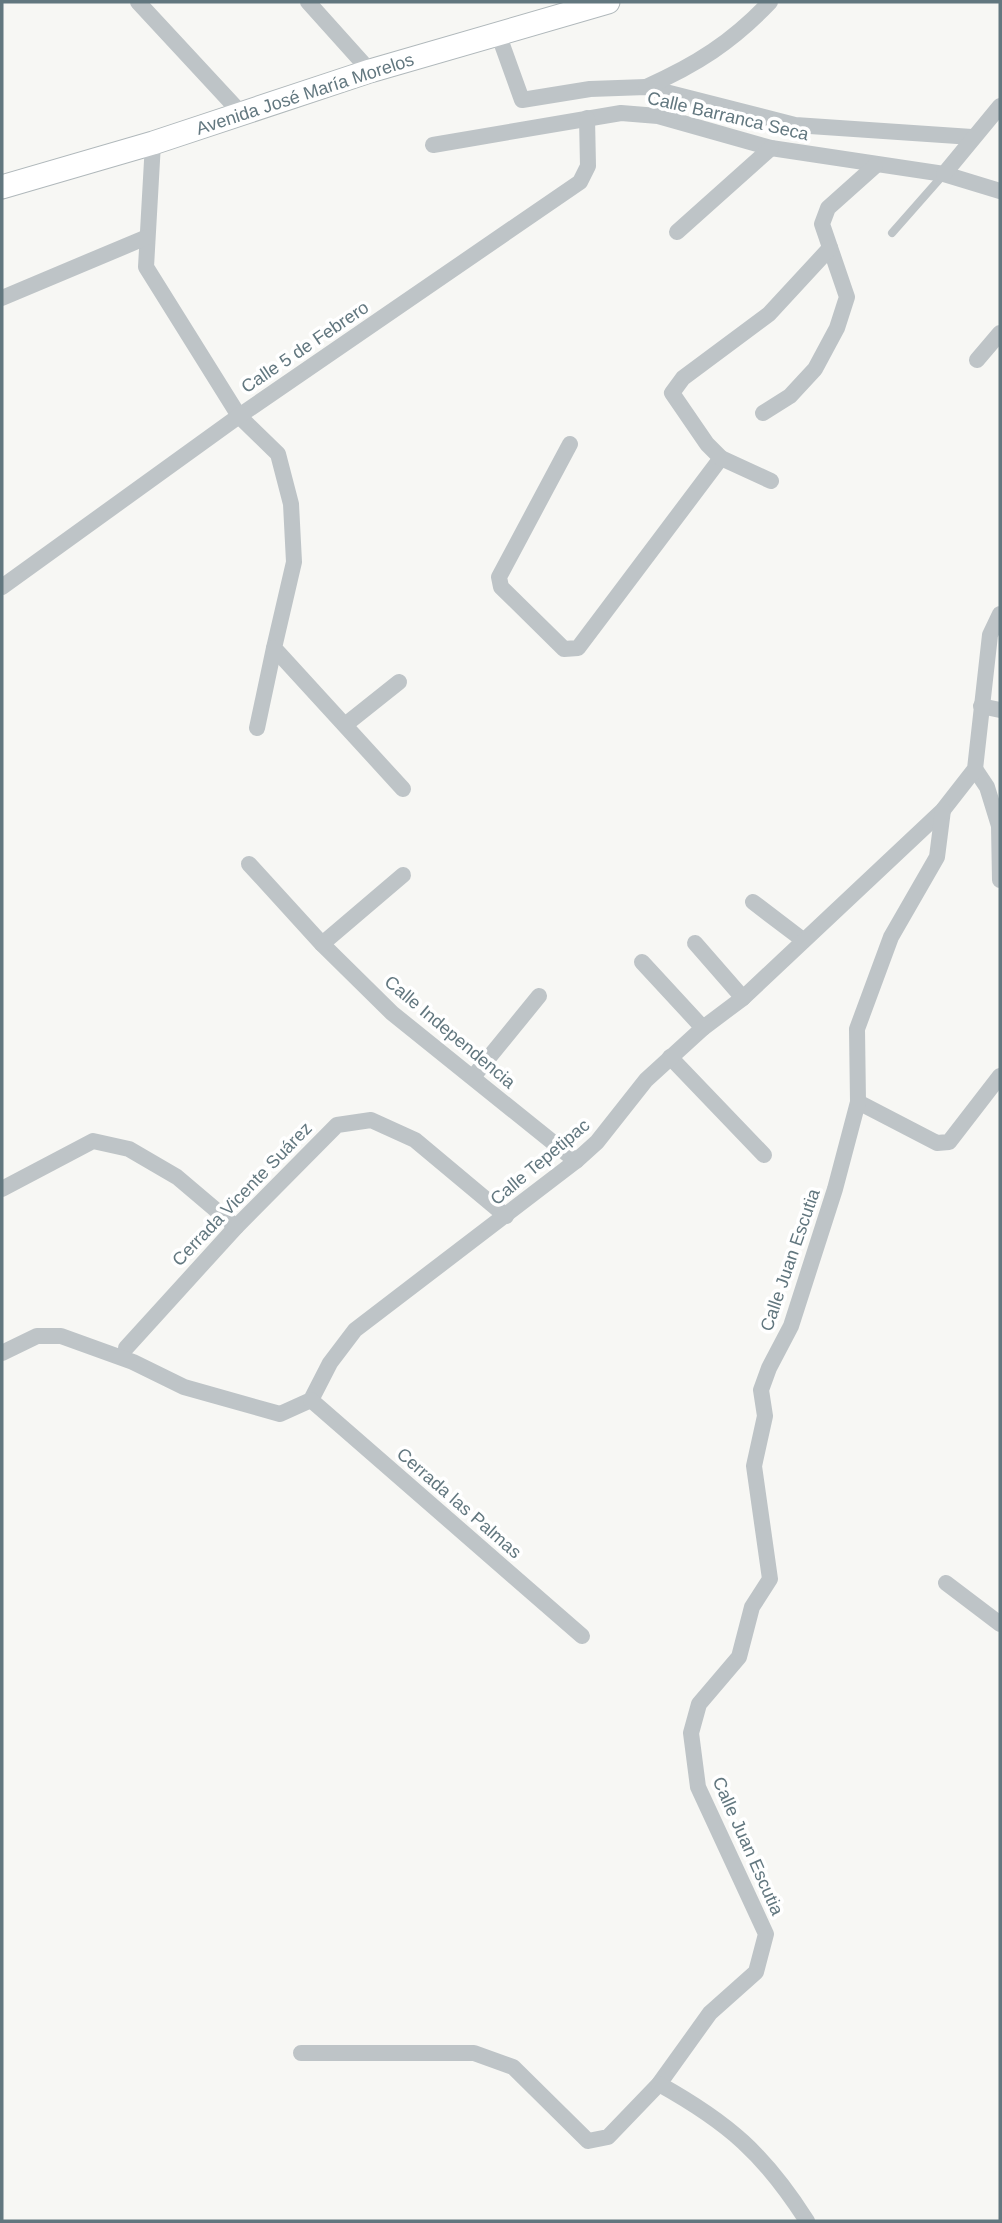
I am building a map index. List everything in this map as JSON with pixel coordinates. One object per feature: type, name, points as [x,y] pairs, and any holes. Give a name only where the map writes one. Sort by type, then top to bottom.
[{"type":"main road","name":"Avenida José María Morelos","points":[[2,187],[153,143],[370,71],[499,36],[608,2]]},
{"type":"street","points":[[138,2],[240,112]]},
{"type":"street","points":[[308,2],[370,71]]},
{"type":"street","points":[[646,87],[690,68],[741,32],[770,2]]},
{"type":"street","points":[[499,36],[522,100],[567,92],[646,87],[795,125],[972,137]]},
{"type":"street","points":[[944,174],[1000,106]]},
{"type":"street","name":"Calle Barranca Seca","points":[[433,145],[621,113],[658,116],[771,148],[875,166],[944,174],[1000,191]]},
{"type":"street","name":"Calle 5 de Febrero","points":[[2,587],[239,416],[580,182],[588,166],[587,118]]},
{"type":"street","points":[[153,143],[146,267],[239,416],[278,454],[291,504],[294,562],[257,728]]},
{"type":"street","points":[[677,232],[771,148]]},
{"type":"street","points":[[763,412],[790,396],[815,369],[837,328],[848,297],[822,224],[828,208],[875,166]]},
{"type":"street","points":[[2,298],[147,237]]},
{"type":"street","points":[[771,481],[721,458],[707,444],[672,393],[683,377],[769,314],[830,248]]},
{"type":"street","points":[[977,360],[1000,333]]},
{"type":"street","points":[[570,444],[499,577],[501,587],[564,649],[578,648],[721,458]]},
{"type":"street","points":[[1000,614],[990,635],[975,769],[987,787],[999,826],[1000,880]]},
{"type":"street","points":[[274,648],[403,789]]},
{"type":"street","points":[[345,725],[399,682]]},
{"type":"street","points":[[981,706],[1000,710]]},
{"type":"street","name":"Calle Tepetipac","points":[[311,1399],[330,1363],[355,1330],[429,1271],[506,1216],[597,1142],[646,1080],[703,1028],[743,998],[943,810],[975,769]]},
{"type":"street","name":"Calle Juan Escutia","points":[[301,2053],[474,2053],[513,2067],[588,2141],[608,2137],[659,2084],[710,2013],[756,1972],[766,1934],[698,1787],[691,1733],[699,1704],[739,1657],[752,1607],[770,1579],[754,1466],[765,1416],[761,1390],[791,1326],[835,1189],[858,1102],[857,1029],[891,937],[937,856],[943,810]]},
{"type":"street","name":"Calle Independencia","points":[[249,864],[322,944],[392,1013],[576,1161]]},
{"type":"street","points":[[322,944],[403,875]]},
{"type":"street","points":[[753,902],[803,940]]},
{"type":"street","points":[[695,943],[743,998]]},
{"type":"street","points":[[642,962],[703,1028]]},
{"type":"street","points":[[473,1077],[539,996]]},
{"type":"street","points":[[670,1057],[764,1156]]},
{"type":"street","points":[[858,1102],[937,1143],[949,1142],[1000,1076]]},
{"type":"street","name":"Cerrada Vicente Suárez","points":[[126,1348],[236,1227],[337,1125],[371,1120],[415,1140],[506,1216]]},
{"type":"street","points":[[2,1189],[93,1141],[130,1149],[177,1177],[236,1227]]},
{"type":"street","points":[[2,1353],[37,1336],[61,1336],[132,1362],[184,1387],[226,1401],[280,1414],[311,1399]]},
{"type":"street","name":"Cerrada las Palmas","points":[[311,1399],[582,1636]]},
{"type":"street","points":[[946,1583],[1000,1624]]},
{"type":"street","points":[[659,2084],[722,2123],[750,2146],[773,2170],[807,2221]]},
{"type":"lane","points":[[892,233],[944,174]]}]
